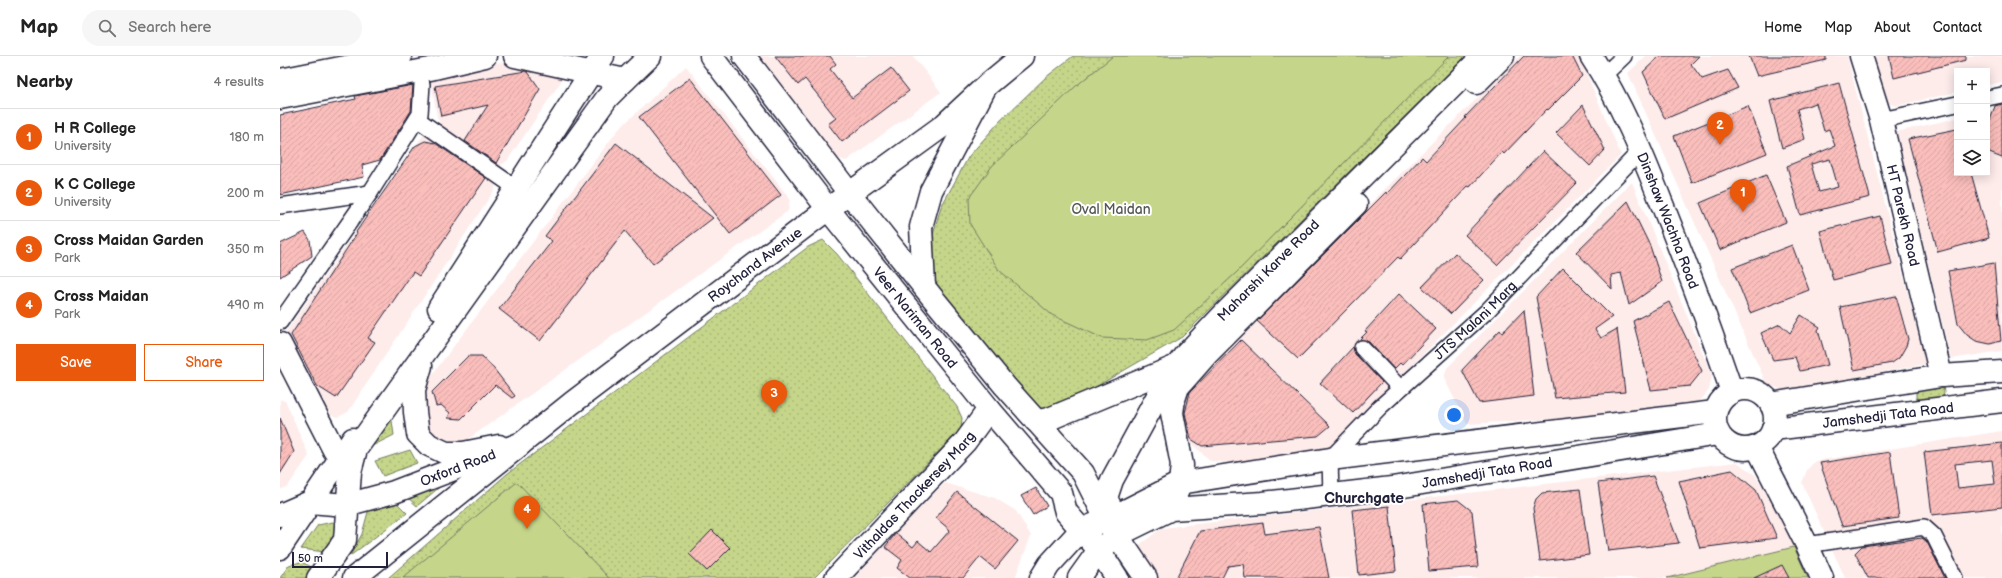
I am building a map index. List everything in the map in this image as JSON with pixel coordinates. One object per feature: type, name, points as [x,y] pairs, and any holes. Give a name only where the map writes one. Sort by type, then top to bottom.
[{"type":"main road","points":[[280,80],[363,59],[401,56]]},
{"type":"main road","points":[[280,98],[430,69],[485,56]]},
{"type":"main road","points":[[515,56],[624,81]]},
{"type":"main road","points":[[318,578],[345,540],[345,465],[516,188],[603,56]]},
{"type":"main road","name":"Veer Nariman Road","points":[[711,56],[828,209],[989,409],[1061,492],[1066,512],[1080,530],[1099,550],[1117,578]]},
{"type":"main road","name":"Veer Nariman Road","points":[[744,56],[850,194],[924,286],[1036,421],[1083,473],[1146,578]]},
{"type":"main road","name":"Roychand Avenue","points":[[354,578],[572,402],[828,209],[944,125],[987,85],[1022,56]]},
{"type":"main road","name":"Maharshi Karve Road","points":[[1113,523],[1106,498],[1112,480],[1167,379],[1177,366],[1224,314],[1483,56]]},
{"type":"main road","name":"Maharshi Karve Road","points":[[1180,483],[1182,465],[1172,413],[1178,387],[1207,354],[1503,56]]},
{"type":"main road","name":"Dinshaw Wachha Road","points":[[1592,56],[1604,75],[1641,150],[1691,276],[1732,392]]},
{"type":"main road","name":"HT Parekh Road","points":[[1861,56],[1881,120],[1944,376],[1950,408]]},
{"type":"main road","points":[[280,548],[310,502],[345,465],[606,98],[646,57]]},
{"type":"main road","points":[[924,286],[921,227],[931,191],[987,85]]},
{"type":"main road","points":[[280,344],[286,370],[334,450],[345,465]]},
{"type":"main road","points":[[424,353],[414,390],[418,434],[429,445],[446,452],[463,453],[522,443]]},
{"type":"main road","points":[[1036,421],[1049,419],[1177,366]]},
{"type":"main road","points":[[1771,404],[1944,376],[2002,372]]},
{"type":"main road","points":[[1901,383],[1905,414]]},
{"type":"main road","points":[[1748,389],[1757,391],[1771,404],[1774,413],[1773,429],[1768,440],[1757,447],[1742,450],[1732,447],[1724,442],[1718,434],[1715,426],[1715,412],[1722,399],[1732,392],[1748,389]]},
{"type":"main road","name":"Jamshedji Tata Road","points":[[1773,429],[2002,401]]},
{"type":"main road","name":"Vithaldas Thackersey Marg","points":[[836,578],[965,442],[989,409]]},
{"type":"main road","points":[[1045,572],[1080,530],[1113,523],[1180,483],[1330,459],[1715,412]]},
{"type":"main road","name":"Jamshedji Tata Road","points":[[1113,523],[1171,509],[1263,503],[1392,488],[1718,434]]},
{"type":"main road","points":[[1478,441],[1482,473]]},
{"type":"main road","name":"Oxford Road","points":[[310,502],[346,505],[394,492],[522,443]]},
{"type":"main road","points":[[1757,447],[1808,545],[1822,578]]},
{"type":"main road","points":[[1171,509],[1180,483]]},
{"type":"main road","points":[[280,515],[310,502]]},
{"type":"main road","points":[[1045,572],[1066,512]]},
{"type":"main road","points":[[1079,578],[1099,550],[1113,523]]},
{"type":"street","points":[[1604,75],[1624,56]]},
{"type":"street","points":[[280,322],[370,193],[418,116],[422,84]]},
{"type":"street","points":[[1990,97],[2002,95]]},
{"type":"street","points":[[1881,120],[1954,105]]},
{"type":"street","points":[[418,116],[516,188]]},
{"type":"street","name":"JTS Malani Marg","points":[[1330,459],[1400,388],[1487,311],[1641,150]]},
{"type":"street","points":[[280,206],[370,193]]},
{"type":"street","points":[[1362,348],[1400,388]]},
{"type":"street","points":[[1330,459],[1331,495]]},
{"type":"street","points":[[1808,545],[1924,527],[1934,536],[1955,578]]},
{"type":"shaded area","points":[[756,56],[913,56],[941,92],[846,161],[833,157]]},
{"type":"shaded area","points":[[1520,56],[1579,56],[1621,155],[1325,453],[1232,463],[1211,461],[1186,439],[1180,391]]},
{"type":"shaded area","points":[[1646,56],[1847,56],[1926,364],[1784,391],[1766,383],[1628,73]]},
{"type":"shaded area","points":[[1874,56],[2002,56],[2002,82],[1990,84],[1990,68],[1954,68],[1954,93],[1896,106],[1888,103]]},
{"type":"shaded area","points":[[524,61],[560,67],[562,80],[507,161],[498,167],[441,125],[437,117],[431,82],[433,76],[492,63]]},
{"type":"shaded area","points":[[686,66],[790,199],[788,211],[464,442],[440,440],[424,428],[418,398],[428,380],[618,130]]},
{"type":"shaded area","points":[[2002,107],[2002,351],[1951,359],[1896,132],[1954,119],[1954,176],[1990,176],[1990,110]]},
{"type":"shaded area","points":[[432,130],[497,179],[495,189],[348,412],[338,417],[331,415],[285,341],[285,333],[422,137]]},
{"type":"shaded area","points":[[1632,182],[1712,376],[1709,390],[1692,411],[1467,424],[1444,378],[1447,368]]},
{"type":"shaded area","points":[[280,399],[286,402],[309,456],[288,486],[280,490]]},
{"type":"shaded area","points":[[2002,431],[2002,578],[1845,578],[1802,483],[1807,470],[1815,461]]},
{"type":"shaded area","points":[[1737,462],[1755,475],[1770,498],[1794,547],[1667,578],[1150,578],[1137,556],[1139,545],[1162,528]]},
{"type":"shaded area","points":[[945,483],[995,498],[1016,511],[1031,536],[1015,578],[855,578],[897,531]]},
{"type":"green space","name":"Oval Maidan","points":[[1073,56],[1466,56],[1182,337],[1045,416],[940,301],[932,274],[932,238],[941,207],[969,156],[1000,121],[1045,78]]},
{"type":"green space","name":"Oval Maidan","points":[[1113,56],[1449,56],[1237,272],[1174,330],[1147,340],[1102,338],[1052,315],[999,270],[970,224],[969,198],[992,166],[1076,86]]},
{"type":"green space","points":[[823,240],[837,254],[957,407],[962,418],[961,429],[814,578],[388,578],[507,474],[808,247]]},
{"type":"green space","points":[[1943,387],[1943,397],[1922,400],[1916,398],[1916,388]]},
{"type":"green space","points":[[390,407],[394,435],[364,450]]},
{"type":"green space","points":[[410,450],[417,463],[383,476],[375,461]]},
{"type":"green space","points":[[517,482],[609,578],[403,578],[412,570]]},
{"type":"green space","points":[[442,485],[417,506],[407,497]]},
{"type":"green space","points":[[396,502],[407,513],[350,556],[362,534],[368,512]]},
{"type":"green space","points":[[333,522],[339,530],[325,552],[301,549],[318,525]]},
{"type":"green space","points":[[1794,547],[1808,578],[1667,578]]},
{"type":"green space","points":[[301,562],[314,568],[306,578],[280,578],[289,565]]},
{"type":"building","points":[[775,56],[830,56],[836,64],[830,69],[852,98],[891,68],[909,91],[842,142],[828,124],[836,118],[805,79],[798,85]]},
{"type":"building","points":[[1524,56],[1572,56],[1582,76],[1548,110],[1547,109],[1504,154],[1502,152],[1400,259],[1398,257],[1298,359],[1257,321],[1386,192],[1387,194],[1422,157],[1426,161],[1466,118],[1465,117]]},
{"type":"building","points":[[1660,56],[1699,56],[1691,64],[1702,79],[1728,70],[1738,88],[1665,119],[1643,72]]},
{"type":"building","points":[[1749,56],[1826,56],[1826,60],[1757,76]]},
{"type":"building","points":[[1889,56],[1966,56],[1966,60],[1894,78]]},
{"type":"building","points":[[526,71],[540,89],[496,163],[465,141],[488,105],[441,116],[435,86]]},
{"type":"building","points":[[690,78],[781,195],[730,234],[639,117]]},
{"type":"building","points":[[1839,83],[1870,197],[1800,215],[1787,166],[1835,146],[1829,129],[1824,131],[1816,103],[1797,109],[1805,139],[1782,148],[1770,101]],"holes":[[[1830,159],[1838,187],[1819,192],[1811,164]]]},
{"type":"building","points":[[413,85],[411,111],[380,160],[362,165],[364,177],[280,195],[280,115],[356,99],[355,96]]},
{"type":"building","points":[[2002,104],[2002,158],[1990,153],[1990,120],[1995,106]]},
{"type":"building","points":[[1583,105],[1605,150],[1590,166],[1556,133]]},
{"type":"building","points":[[1748,106],[1767,153],[1692,183],[1674,136]]},
{"type":"building","points":[[1954,130],[1954,176],[1972,176],[1989,238],[1938,252],[1908,139]]},
{"type":"building","points":[[425,141],[435,143],[486,178],[419,276],[413,272],[368,338],[375,342],[336,398],[317,386],[291,335],[357,233],[356,232],[415,146]]},
{"type":"building","points":[[616,143],[713,218],[653,264],[625,231],[540,341],[499,309],[552,241],[545,236]]},
{"type":"building","points":[[1543,151],[1577,183],[1497,265],[1465,235]]},
{"type":"building","points":[[1766,175],[1786,222],[1720,250],[1700,203]]},
{"type":"building","points":[[1628,201],[1650,246],[1662,282],[1629,305],[1621,273],[1611,275],[1612,289],[1576,252]]},
{"type":"building","points":[[1880,216],[1892,265],[1833,280],[1820,231]]},
{"type":"building","points":[[305,232],[310,240],[312,256],[280,277],[280,244]]},
{"type":"building","points":[[1792,245],[1809,290],[1750,313],[1732,268]]},
{"type":"building","points":[[1455,253],[1484,280],[1451,314],[1422,287]]},
{"type":"building","points":[[1994,263],[2001,341],[1990,344],[1976,341],[1967,335],[1958,324],[1948,271]]},
{"type":"building","points":[[1563,268],[1612,317],[1595,329],[1601,338],[1617,329],[1625,392],[1555,398],[1536,297]]},
{"type":"building","points":[[1399,294],[1436,329],[1402,365],[1400,363],[1394,369],[1369,342],[1360,339],[1367,332],[1365,331]]},
{"type":"building","points":[[1896,296],[1908,339],[1906,346],[1899,358],[1892,363],[1854,370],[1840,307]]},
{"type":"building","points":[[1669,302],[1702,371],[1690,386],[1651,390],[1633,321]]},
{"type":"building","points":[[1524,310],[1534,396],[1479,403],[1462,370],[1500,330],[1502,333]]},
{"type":"building","points":[[1801,315],[1820,327],[1818,330],[1828,365],[1800,371],[1795,357],[1773,360],[1761,333],[1780,324],[1790,333]]},
{"type":"building","points":[[1241,340],[1330,426],[1318,436],[1202,446],[1191,439],[1185,413],[1190,392]]},
{"type":"building","points":[[1353,347],[1355,354],[1382,382],[1353,413],[1320,383]]},
{"type":"building","points":[[468,356],[482,356],[515,396],[512,398],[495,385],[461,419],[448,418],[450,413],[441,405],[436,406],[432,392]]},
{"type":"building","points":[[280,418],[294,452],[280,474]]},
{"type":"building","points":[[2002,443],[2002,507],[1932,515],[1924,452]],"holes":[[[1992,460],[1995,484],[1958,488],[1955,464]]]},
{"type":"building","points":[[1890,452],[1899,518],[1842,526],[1820,463]]},
{"type":"building","points":[[1732,470],[1756,490],[1777,538],[1700,548],[1679,481]]},
{"type":"building","points":[[1653,476],[1679,543],[1608,551],[1598,483]]},
{"type":"building","points":[[1036,488],[1047,506],[1033,515],[1021,496]]},
{"type":"building","points":[[1580,489],[1589,555],[1540,561],[1533,508],[1536,499],[1542,493]]},
{"type":"building","points":[[957,492],[1018,541],[995,569],[980,557],[963,578],[910,578],[897,568],[902,560],[885,547],[896,533],[913,547],[918,541],[931,552],[950,530],[936,518]]},
{"type":"building","points":[[1458,500],[1472,511],[1478,567],[1429,571],[1423,504]]},
{"type":"building","points":[[1389,506],[1396,571],[1359,575],[1352,510]]},
{"type":"building","points":[[1263,523],[1265,534],[1319,527],[1329,578],[1245,578],[1243,564],[1228,566],[1222,578],[1176,578],[1200,531]]},
{"type":"building","points":[[712,530],[730,548],[707,571],[689,554]]},
{"type":"building","points":[[1922,538],[1927,542],[1945,578],[1868,578],[1855,553],[1862,546]]},
{"type":"building","points":[[1782,565],[1789,578],[1754,578]]},
{"type":"place","name":"K C College","points":[[1720,145]]},
{"type":"place","name":"H R College","points":[[1743,212]]},
{"type":"place","name":"Cross Maidan Garden","points":[[774,413]]},
{"type":"place","name":"Cross Maidan","points":[[527,529]]},
{"type":"district","name":"Churchgate","points":[[1364,498]]}]
